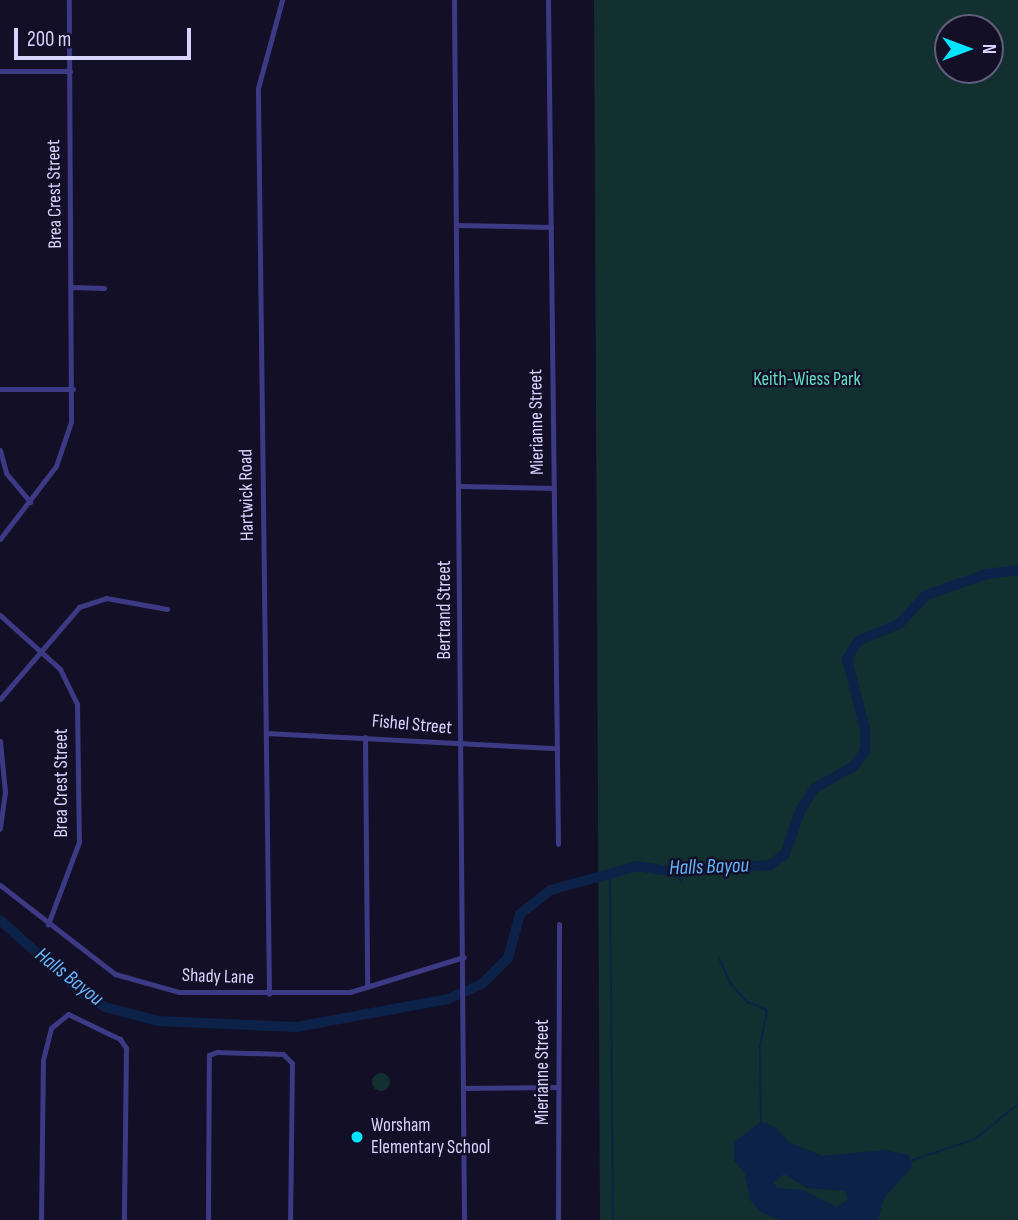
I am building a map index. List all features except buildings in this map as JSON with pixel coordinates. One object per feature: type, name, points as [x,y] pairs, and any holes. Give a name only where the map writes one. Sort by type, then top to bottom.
[{"type":"street","name":"Brea Crest Street","points":[[0,538],[30,502],[63,451],[71,422],[73,388],[69,0]]},
{"type":"street","name":"Hartwick Road","points":[[269,994],[258,88],[282,0]]},
{"type":"street","name":"Bertrand Street","points":[[454,0],[464,957],[464,1220]]},
{"type":"street","name":"Mierianne Street","points":[[548,0],[558,844]]},
{"type":"street","points":[[0,71],[70,71]]},
{"type":"street","points":[[456,225],[551,227]]},
{"type":"street","points":[[72,288],[104,288]]},
{"type":"street","points":[[0,388],[73,388]]},
{"type":"street","points":[[0,450],[6,473],[30,502]]},
{"type":"street","points":[[460,486],[554,488]]},
{"type":"street","points":[[0,699],[72,614],[94,601],[106,598],[167,609]]},
{"type":"street","name":"Brea Crest Street","points":[[0,615],[41,649],[73,688],[80,734],[79,842],[48,924]]},
{"type":"street","name":"Fishel Street","points":[[266,733],[556,748]]},
{"type":"street","points":[[365,737],[367,987]]},
{"type":"street","points":[[0,741],[5,781],[0,829]]},
{"type":"street","name":"Shady Lane","points":[[0,885],[97,962],[135,983],[179,992],[336,994],[464,957]]},
{"type":"street","name":"Mierianne Street","points":[[558,1220],[559,923]]},
{"type":"street","points":[[41,1220],[43,1060],[51,1028],[62,1015],[77,1017],[120,1039],[126,1051],[124,1220]]},
{"type":"street","points":[[208,1220],[209,1055],[282,1054],[292,1068],[290,1220]]},
{"type":"street","points":[[464,1088],[558,1087]]},
{"type":"green space","name":"Keith-Wiess Park","points":[[594,0],[1018,0],[1018,1220],[600,1220]]},
{"type":"green space","points":[[381,1073],[387,1076],[390,1082],[387,1088],[381,1091],[375,1088],[372,1082],[375,1076]]},
{"type":"water","points":[[761,1122],[774,1126],[789,1142],[822,1156],[885,1150],[909,1155],[912,1167],[884,1198],[878,1220],[782,1220],[762,1213],[750,1200],[745,1174],[734,1160],[734,1142]],"holes":[[[784,1174],[807,1188],[845,1191],[848,1199],[837,1207],[803,1190],[777,1188],[774,1183]]]},
{"type":"waterway","name":"Halls Bayou","points":[[0,920],[81,992],[105,1007],[158,1021],[296,1027],[448,999],[482,984],[508,958],[520,914],[551,890],[637,866],[676,872],[770,865],[785,854],[801,809],[815,788],[854,766],[865,751],[865,729],[847,659],[858,641],[899,624],[926,595],[987,574],[1018,570]]},
{"type":"waterway","points":[[676,872],[682,883]]},
{"type":"waterway","points":[[610,876],[613,1220]]},
{"type":"waterway","points":[[719,958],[730,983],[747,1002],[767,1010],[760,1047],[761,1123]]},
{"type":"waterway","points":[[910,1161],[975,1139],[1018,1104]]},
{"type":"place","name":"Worsham Elementary School","points":[[357,1137]]}]
